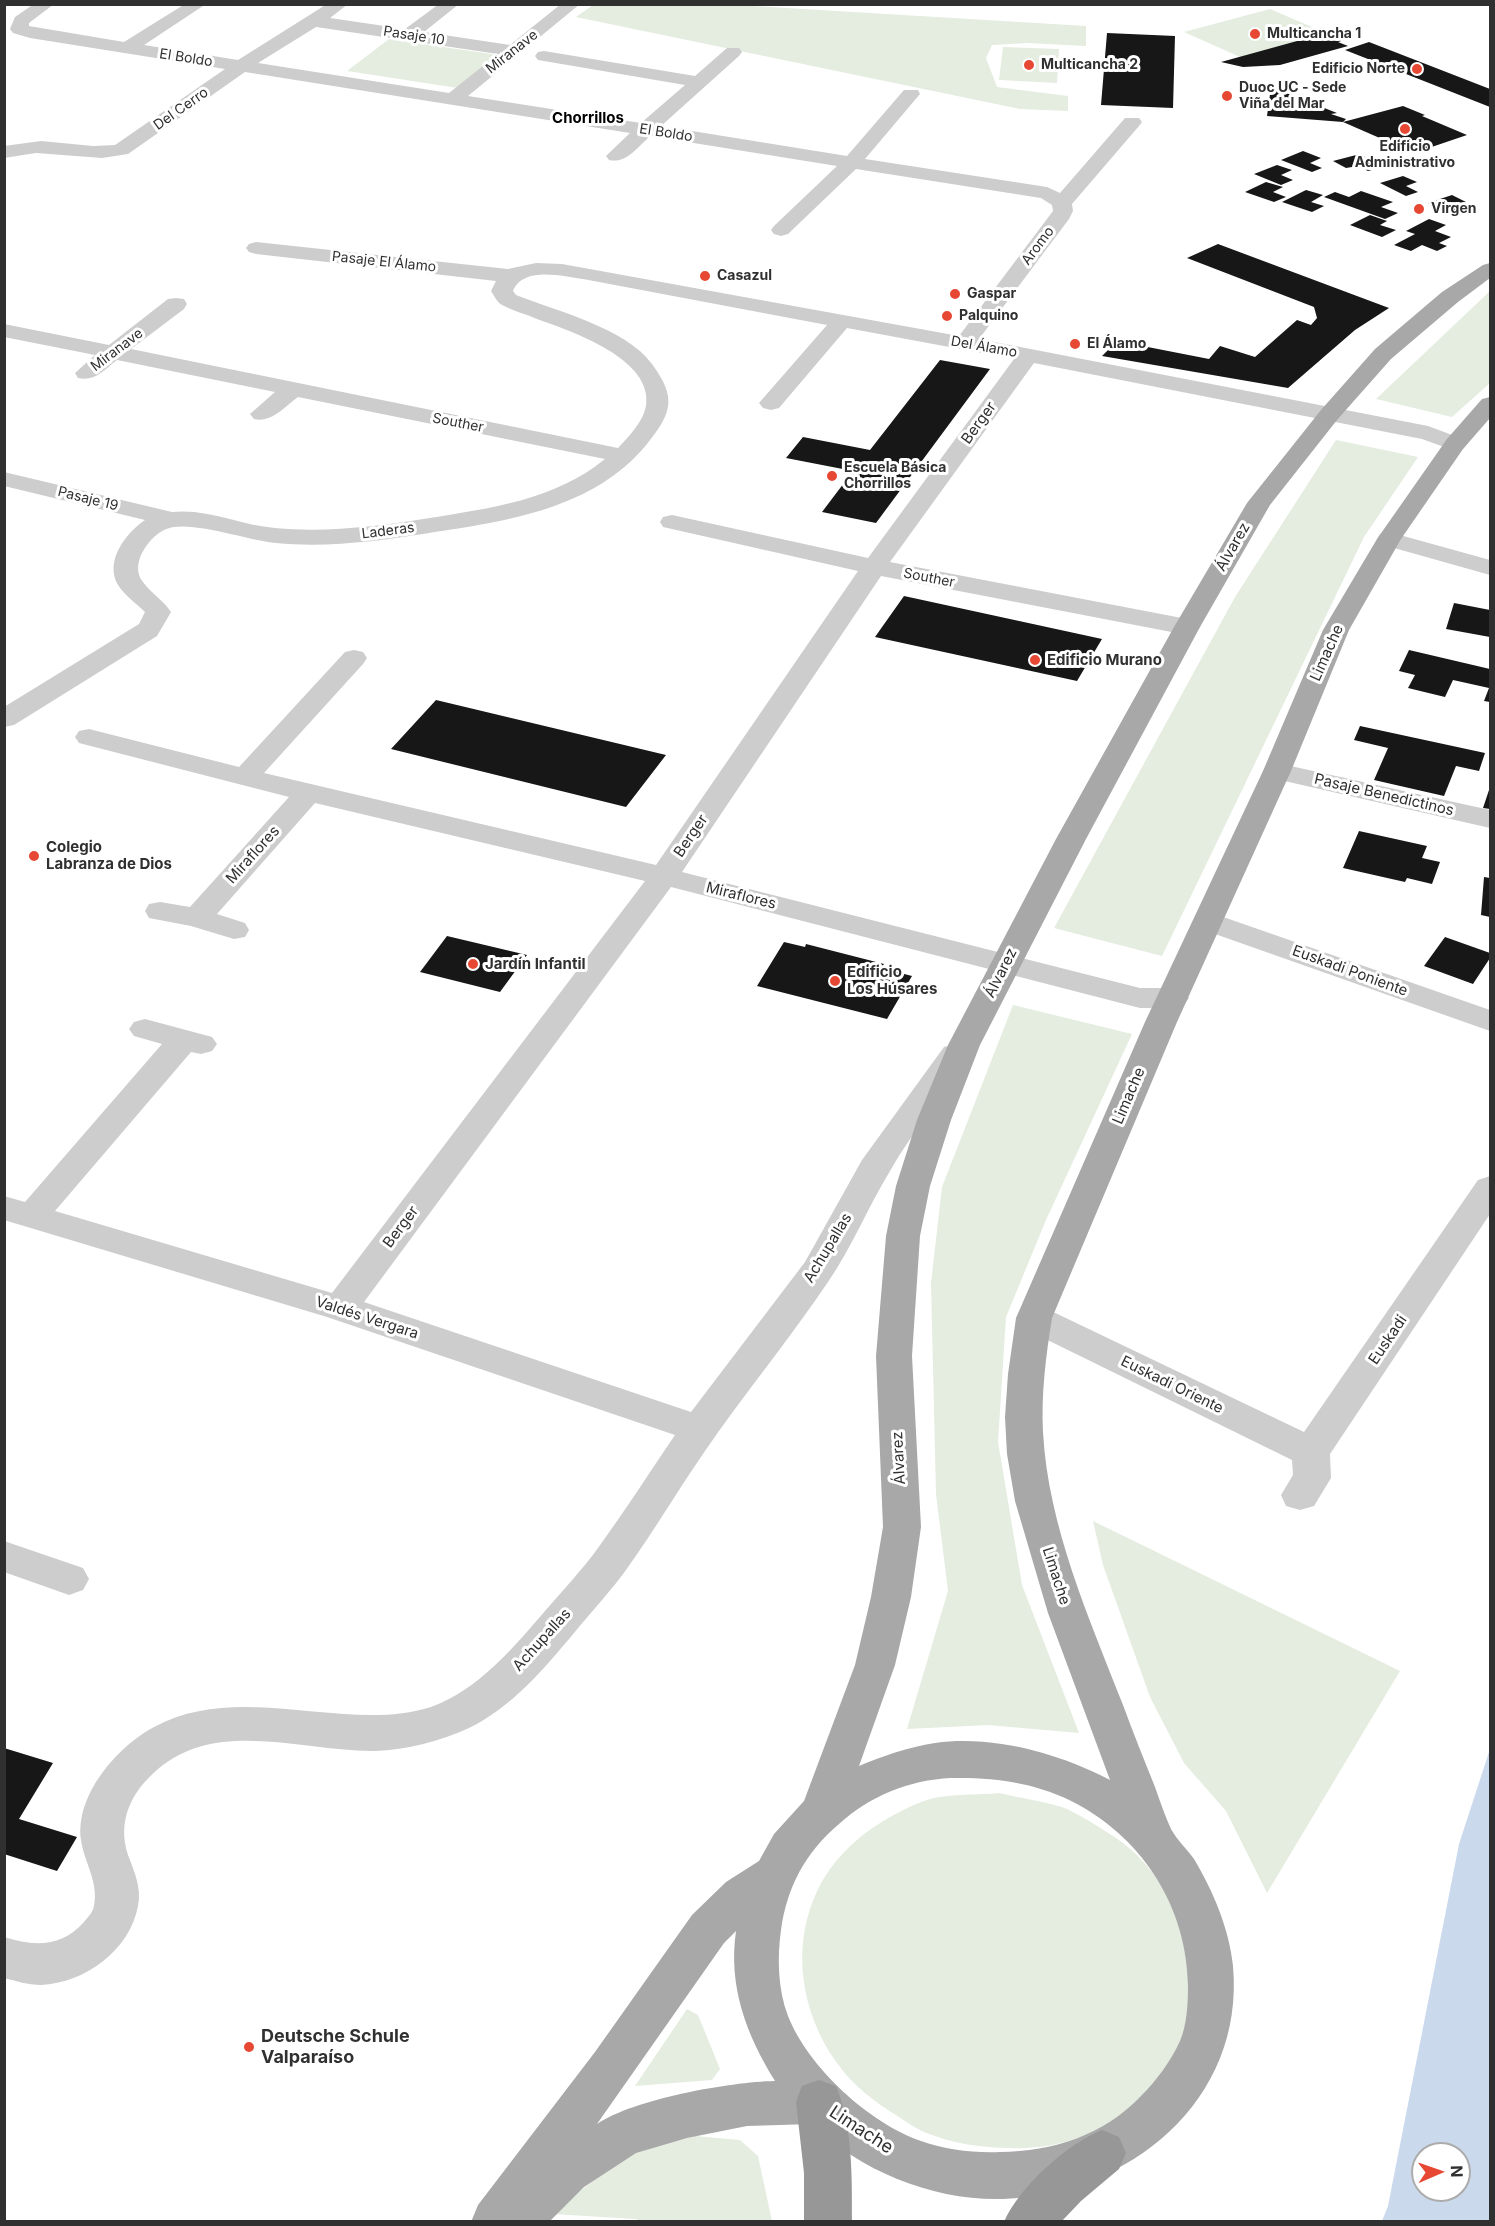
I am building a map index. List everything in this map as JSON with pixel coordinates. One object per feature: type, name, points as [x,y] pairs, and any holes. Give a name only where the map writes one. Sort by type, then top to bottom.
[{"type":"highway","points":[[819,2102],[828,2173],[828,2222]]},
{"type":"highway","points":[[1028,2222],[1064,2184],[1102,2153]]},
{"type":"main road","name":"Álvarez","points":[[822,1810],[874,1665],[891,1597],[902,1527],[894,1356],[898,1282],[913,1185],[934,1120],[970,1034],[1005,964],[1187,627],[1259,503],[1329,415],[1383,354],[1450,297],[1491,269]]},
{"type":"main road","name":"Limache","points":[[1154,1839],[1106,1799],[1050,1773],[990,1760],[929,1762],[871,1779],[822,1810],[794,1840],[772,1875],[758,1919],[755,1967],[764,2015],[786,2060],[819,2102],[887,2151],[940,2170],[996,2177],[1052,2171],[1102,2153],[1149,2122],[1183,2081],[1205,2033],[1212,1982],[1206,1931],[1185,1882],[1154,1839],[1090,1676],[1038,1518],[1029,1475],[1024,1433],[1027,1354],[1034,1318],[1173,998],[1277,771],[1336,630],[1389,539],[1455,444],[1491,404]]},
{"type":"main road","name":"Limache","points":[[495,2222],[611,2067],[708,1929],[742,1896],[772,1875]]},
{"type":"main road","name":"Limache","points":[[514,2222],[567,2171],[624,2133],[687,2116],[747,2104],[819,2102]]},
{"type":"street","name":"El Boldo","points":[[46,4],[21,21],[19,29],[30,33],[240,67],[1047,193],[1062,203]]},
{"type":"street","points":[[127,48],[198,4]]},
{"type":"street","name":"Del Cerro","points":[[4,152],[44,146],[86,152],[107,153],[121,150],[240,67],[339,4]]},
{"type":"street","points":[[409,35],[451,4]]},
{"type":"street","name":"Miranave","points":[[452,100],[572,4]]},
{"type":"street","name":"Pasaje 10","points":[[315,21],[514,51]]},
{"type":"street","points":[[616,156],[733,52]]},
{"type":"street","points":[[544,56],[699,82]]},
{"type":"street","points":[[781,230],[852,162],[911,94]]},
{"type":"street","points":[[1062,203],[1132,122]]},
{"type":"street","name":"Aromo","points":[[964,344],[1059,219],[1063,211],[1062,203]]},
{"type":"street","name":"Pasaje El Álamo","points":[[256,248],[511,276]]},
{"type":"street","name":"Del Álamo","points":[[511,276],[522,271],[536,269],[557,270],[1028,355],[1428,433],[1455,444]]},
{"type":"street","name":"Laderas","points":[[171,519],[194,520],[281,536],[322,538],[394,531],[526,508],[572,490],[599,476],[624,456],[654,419],[658,399],[654,381],[637,360],[603,339],[508,300],[502,291],[503,285],[511,276]]},
{"type":"street","name":"Miranave","points":[[87,373],[176,304]]},
{"type":"street","points":[[771,403],[841,322]]},
{"type":"street","name":"Souther","points":[[4,330],[624,456]]},
{"type":"street","name":"Berger","points":[[340,1308],[664,876],[874,567],[1028,355]]},
{"type":"street","points":[[262,414],[293,389]]},
{"type":"street","name":"Pasaje 19","points":[[4,479],[171,519]]},
{"type":"street","points":[[7,716],[148,630],[158,612],[152,603],[130,584],[125,574],[127,561],[133,546],[144,533],[154,525],[171,519]]},
{"type":"street","name":"Souther","points":[[672,522],[874,567],[1187,627]]},
{"type":"street","points":[[1389,539],[1491,568]]},
{"type":"street","points":[[245,777],[354,657]]},
{"type":"street","name":"Miraflores","points":[[89,737],[309,793],[664,876],[1140,998],[1173,998]]},
{"type":"street","name":"Pasaje Benedictinos","points":[[1277,771],[1491,819]]},
{"type":"street","name":"Miraflores","points":[[197,918],[309,793]]},
{"type":"street","points":[[160,911],[197,918],[234,930]]},
{"type":"street","name":"Euskadi Poniente","points":[[1209,921],[1491,1021]]},
{"type":"street","name":"Valdés Vergara","points":[[145,1029],[193,1042],[18,1212],[340,1308],[699,1430]]},
{"type":"street","name":"Achupallas","points":[[4,1957],[26,1964],[48,1964],[71,1959],[91,1946],[106,1930],[115,1912],[118,1893],[104,1850],[103,1823],[111,1796],[128,1770],[149,1751],[174,1736],[201,1727],[229,1723],[361,1734],[393,1732],[425,1726],[455,1715],[483,1700],[528,1660],[610,1561],[699,1430],[820,1267],[876,1166],[970,1034]]},
{"type":"street","name":"Euskadi","points":[[1311,1452],[1491,1188]]},
{"type":"street","name":"Euskadi Oriente","points":[[1034,1318],[1311,1452]]},
{"type":"street","points":[[1300,1495],[1312,1478],[1311,1452]]},
{"type":"street","points":[[4,1556],[69,1579]]},
{"type":"shaded area","points":[[593,5],[737,5],[1086,26],[1086,46],[1028,43],[992,45],[986,58],[997,87],[1068,96],[1068,111],[1020,109],[576,17]]},
{"type":"shaded area","name":"Multicancha 1","points":[[1270,9],[1326,33],[1240,57],[1184,32]]},
{"type":"shaded area","points":[[389,39],[498,55],[458,88],[347,71]]},
{"type":"shaded area","name":"Multicancha 2","points":[[1003,47],[1059,49],[1057,83],[999,80]]},
{"type":"shaded area","points":[[1490,291],[1490,383],[1452,417],[1376,399]]},
{"type":"shaded area","points":[[1336,440],[1418,457],[1364,537],[1162,956],[1054,928],[1235,597]]},
{"type":"shaded area","points":[[1013,1005],[1132,1034],[1046,1220],[1006,1317],[998,1442],[1022,1585],[1079,1733],[988,1725],[907,1729],[948,1591],[936,1494],[931,1283],[942,1187]]},
{"type":"shaded area","points":[[1093,1521],[1400,1671],[1267,1893],[1226,1811],[1184,1763],[1150,1697],[1103,1565]]},
{"type":"shaded area","points":[[999,1793],[1062,1807],[1076,1813],[1123,1843],[1147,1866],[1167,1894],[1181,1925],[1189,1958],[1191,1991],[1186,2025],[1174,2056],[1155,2084],[1134,2107],[1104,2127],[1074,2140],[1042,2147],[999,2148],[955,2142],[921,2130],[882,2106],[857,2086],[837,2063],[821,2036],[809,2007],[803,1977],[803,1947],[808,1917],[818,1889],[835,1863],[857,1840],[893,1815],[934,1798]]},
{"type":"shaded area","points":[[687,2009],[698,2015],[720,2069],[712,2080],[635,2086]]},
{"type":"shaded area","points":[[695,2136],[740,2140],[758,2156],[772,2221],[641,2222],[636,2219],[552,2214],[626,2154]]},
{"type":"water","points":[[1490,1749],[1490,2221],[1382,2221],[1388,2206],[1459,1844]]},
{"type":"building","points":[[1107,33],[1175,36],[1173,108],[1101,105]]},
{"type":"building","points":[[1326,33],[1345,40],[1338,42],[1348,46],[1280,65],[1243,67],[1221,62]]},
{"type":"building","name":"Edificio Norte","points":[[1369,42],[1490,89],[1490,107],[1345,50]]},
{"type":"building","points":[[1271,87],[1337,113],[1331,114],[1346,119],[1343,122],[1267,116]]},
{"type":"building","name":"Edificio Administrativo","points":[[1403,106],[1467,135],[1414,153],[1343,122]]},
{"type":"building","points":[[1303,151],[1321,158],[1310,163],[1322,168],[1312,172],[1281,160]]},
{"type":"building","points":[[1360,154],[1383,167],[1368,171],[1358,166],[1346,168],[1333,161]]},
{"type":"building","points":[[1277,165],[1292,170],[1281,175],[1293,180],[1281,185],[1254,174]]},
{"type":"building","points":[[1403,176],[1417,182],[1406,186],[1418,192],[1406,196],[1380,183]]},
{"type":"building","points":[[1266,182],[1283,187],[1273,192],[1286,197],[1274,202],[1245,192]]},
{"type":"building","points":[[1306,190],[1323,195],[1311,202],[1324,206],[1312,212],[1282,202]]},
{"type":"building","points":[[1361,191],[1393,202],[1381,207],[1398,213],[1385,219],[1324,197],[1335,192],[1349,197]]},
{"type":"building","points":[[1452,195],[1466,202],[1454,206],[1467,212],[1455,216],[1428,203]]},
{"type":"building","points":[[1370,215],[1387,221],[1380,225],[1396,230],[1382,237],[1350,225]]},
{"type":"building","points":[[1429,219],[1446,225],[1435,231],[1451,237],[1439,243],[1447,246],[1437,251],[1422,245],[1411,251],[1394,245],[1415,234],[1406,231]]},
{"type":"building","points":[[1218,244],[1389,308],[1355,330],[1288,388],[1102,356],[1117,341],[1209,359],[1220,346],[1255,357],[1297,320],[1311,325],[1317,318],[1314,307],[1187,258]]},
{"type":"building","points":[[940,360],[990,369],[876,523],[822,512],[853,471],[786,458],[803,437],[870,450]]},
{"type":"building","name":"Edificio Murano","points":[[904,596],[1102,639],[1077,681],[875,637]]},
{"type":"building","points":[[1454,603],[1490,610],[1490,637],[1446,629]]},
{"type":"building","points":[[1409,650],[1490,669],[1490,702],[1484,701],[1489,688],[1453,680],[1445,697],[1408,688],[1415,675],[1399,671]]},
{"type":"building","points":[[436,700],[666,755],[626,807],[391,749]]},
{"type":"building","points":[[1360,726],[1485,753],[1479,771],[1456,766],[1444,796],[1374,780],[1388,748],[1354,740]]},
{"type":"building","points":[[1490,787],[1490,809],[1483,808]]},
{"type":"building","points":[[1359,831],[1427,846],[1422,858],[1440,862],[1432,884],[1407,878],[1405,882],[1343,868]]},
{"type":"building","points":[[1484,877],[1490,878],[1490,917],[1481,915]]},
{"type":"building","name":"Jardín Infantil","points":[[447,936],[527,955],[500,992],[420,972]]},
{"type":"building","points":[[1445,937],[1490,953],[1490,958],[1473,984],[1424,966]]},
{"type":"building","name":"Edificio Los Húsares","points":[[784,942],[805,947],[806,944],[884,964],[881,968],[912,976],[887,1019],[757,986]]},
{"type":"building","points":[[4,1748],[53,1763],[19,1819],[77,1837],[57,1871],[4,1854]]},
{"type":"place","name":"Multicancha 1","points":[[1255,34]]},
{"type":"place","name":"Multicancha 2","points":[[1029,65]]},
{"type":"place","name":"Edificio Norte","points":[[1417,69]]},
{"type":"place","name":"Duoc UC - Sede Viña del Mar","points":[[1227,96]]},
{"type":"place","name":"Edificio Administrativo","points":[[1405,129]]},
{"type":"place","name":"Virgen","points":[[1419,209]]},
{"type":"place","name":"Casazul","points":[[705,276]]},
{"type":"place","name":"Gaspar","points":[[955,294]]},
{"type":"place","name":"Palquino","points":[[947,316]]},
{"type":"place","name":"El Álamo","points":[[1075,344]]},
{"type":"place","name":"Escuela Básica Chorrillos","points":[[832,476]]},
{"type":"place","name":"Edificio Murano","points":[[1035,660]]},
{"type":"place","name":"Colegio Labranza de Dios","points":[[34,856]]},
{"type":"place","name":"Jardín Infantil","points":[[473,964]]},
{"type":"place","name":"Edificio Los Húsares","points":[[835,981]]},
{"type":"place","name":"Deutsche Schule Valparaíso","points":[[249,2047]]},
{"type":"district","name":"Chorrillos","points":[[588,118]]}]
